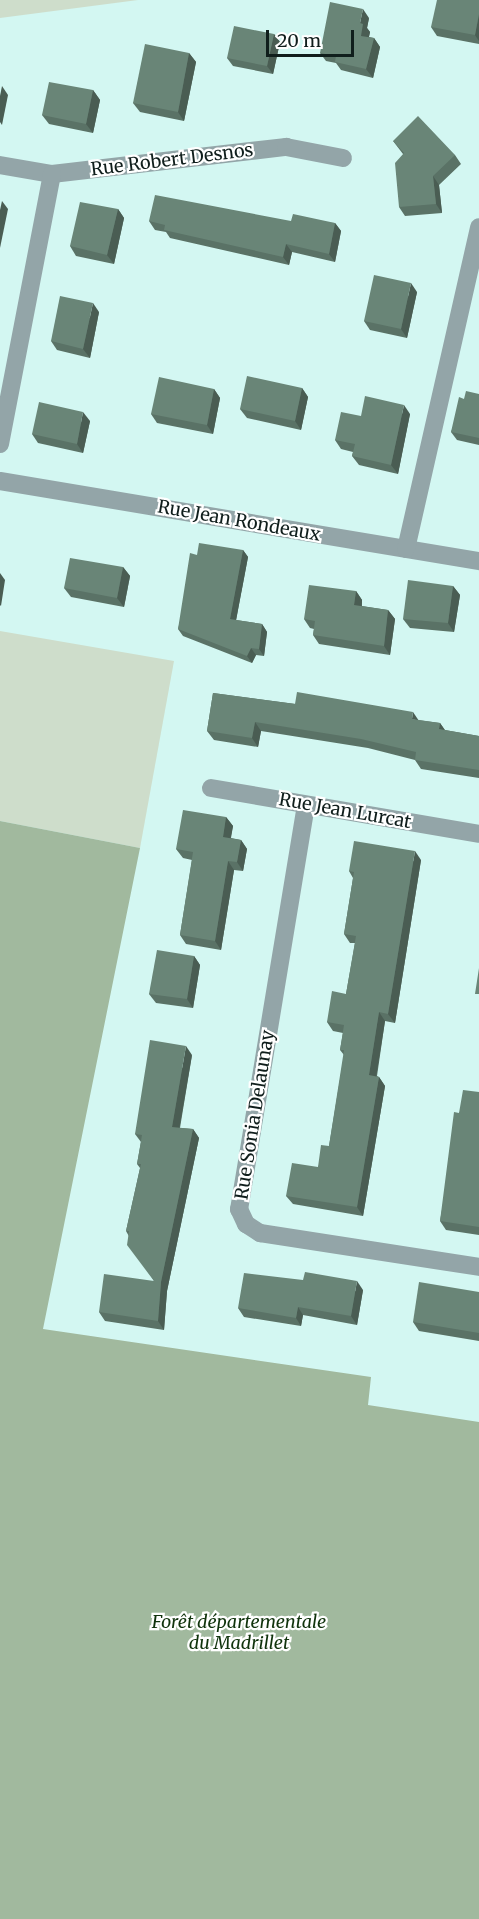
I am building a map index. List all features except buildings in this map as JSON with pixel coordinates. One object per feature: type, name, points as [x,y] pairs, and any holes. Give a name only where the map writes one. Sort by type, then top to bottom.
[{"type":"street","name":"Rue Robert Desnos","points":[[0,165],[52,174],[286,147],[343,158]]},
{"type":"street","points":[[0,444],[52,174]]},
{"type":"street","points":[[406,549],[479,227]]},
{"type":"street","name":"Rue Jean Rondeaux","points":[[0,481],[479,561]]},
{"type":"street","name":"Rue Jean Lurcat","points":[[211,788],[479,834]]},
{"type":"street","name":"Rue Sonia Delaunay","points":[[306,805],[239,1209],[246,1224],[260,1233],[479,1267]]},
{"type":"green space","points":[[0,0],[138,0],[0,18]]},
{"type":"green space","points":[[0,631],[174,661],[140,848],[0,821]]},
{"type":"green space","name":"Forêt départementale du Madrillet","points":[[0,821],[140,848],[43,1329],[371,1377],[368,1405],[479,1422],[479,1919],[0,1919]]}]
